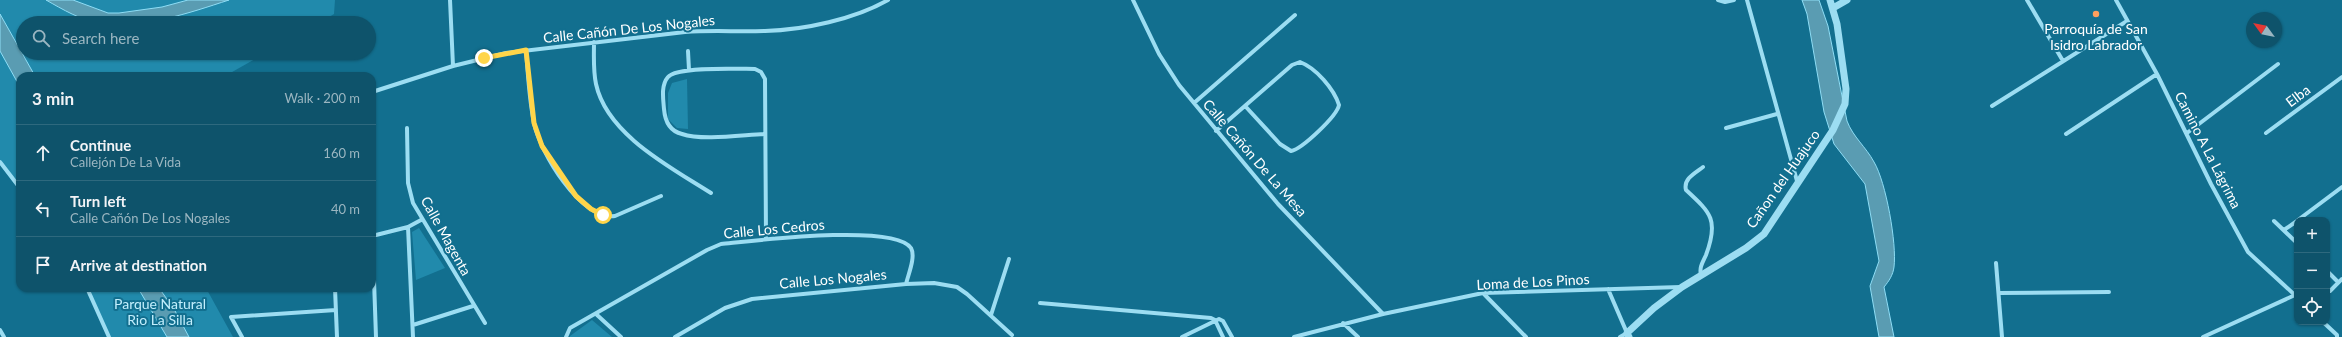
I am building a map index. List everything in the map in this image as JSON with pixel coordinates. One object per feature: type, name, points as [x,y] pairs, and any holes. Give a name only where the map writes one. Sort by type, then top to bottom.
[{"type":"street","points":[[450,0],[453,66]]},
{"type":"street","name":"Calle Cañón De Los Nogales","points":[[376,91],[453,66],[526,50],[711,30],[766,31],[801,27],[856,15],[888,0]]},
{"type":"street","name":"Calle Cañón De La Mesa","points":[[1133,0],[1159,54],[1216,131],[1278,204],[1383,314]]},
{"type":"street","points":[[1718,0],[1725,2],[1734,0]]},
{"type":"street","points":[[1747,0],[1777,114],[1797,180]]},
{"type":"street","name":"Cañon del Huajuco","points":[[1628,335],[1654,308],[1682,287],[1746,248],[1764,234],[1797,180],[1833,130],[1845,104],[1845,78],[1837,24],[1830,0]]},
{"type":"street","points":[[1833,8],[1847,0]]},
{"type":"street","points":[[2028,0],[2063,61]]},
{"type":"street","name":"Camino A La Lágrima","points":[[2116,0],[2157,74],[2211,184],[2248,252],[2294,294]]},
{"type":"street","points":[[1194,103],[1295,15]]},
{"type":"street","points":[[1992,106],[2127,22]]},
{"type":"street","points":[[594,42],[593,68],[596,85],[601,99],[610,115],[655,159],[712,193]]},
{"type":"street","points":[[526,50],[534,123],[542,146],[576,196],[591,209],[608,216],[615,216],[661,196]]},
{"type":"street","points":[[688,50],[689,70]]},
{"type":"street","points":[[1216,131],[1246,107],[1292,65],[1300,62],[1312,68],[1335,95],[1339,105],[1335,115],[1301,146],[1291,151],[1280,144],[1246,107]]},
{"type":"street","points":[[2186,133],[2278,64]]},
{"type":"street","points":[[764,134],[690,137],[673,130],[665,118],[663,87],[669,75],[689,70],[748,69],[761,72],[764,79],[766,239]]},
{"type":"street","points":[[2066,134],[2157,74]]},
{"type":"street","name":"Elba","points":[[2266,133],[2342,76]]},
{"type":"street","points":[[1726,128],[1777,114]]},
{"type":"street","name":"Calle Magenta","points":[[407,128],[408,183],[413,203],[421,220],[473,306],[485,323]]},
{"type":"street","points":[[0,163],[16,183]]},
{"type":"street","points":[[1702,275],[1700,270],[1710,240],[1713,227],[1712,218],[1707,210],[1686,190],[1685,185],[1687,180],[1703,167]]},
{"type":"street","points":[[2301,217],[2342,187]]},
{"type":"street","points":[[376,235],[408,227],[421,220]]},
{"type":"street","points":[[2274,221],[2294,240]]},
{"type":"street","points":[[2284,230],[2294,222]]},
{"type":"street","points":[[408,227],[413,337]]},
{"type":"street","name":"Calle Los Cedros","points":[[566,337],[570,328],[707,250],[721,244],[766,239],[862,235],[901,242],[911,249],[913,254],[906,284]]},
{"type":"street","points":[[991,315],[1009,259]]},
{"type":"street","points":[[1996,263],[2002,337]]},
{"type":"street","points":[[2330,273],[2340,280],[2330,291]]},
{"type":"street","name":"Calle Los Nogales","points":[[675,337],[725,308],[752,299],[906,284],[946,284],[957,287],[991,315],[1012,336]]},
{"type":"street","name":"Loma de Los Pinos","points":[[1294,337],[1343,323],[1483,293],[1682,287]]},
{"type":"street","points":[[1608,289],[1628,335],[1620,337]]},
{"type":"street","points":[[89,292],[109,337]]},
{"type":"street","points":[[335,292],[337,337]]},
{"type":"street","points":[[374,292],[376,337]]},
{"type":"street","points":[[1998,293],[2109,292]]},
{"type":"street","points":[[1483,293],[1526,337]]},
{"type":"street","points":[[2203,337],[2294,297]]},
{"type":"street","points":[[1040,303],[1215,320],[1219,319],[1223,321],[1232,337]]},
{"type":"street","points":[[413,325],[473,306]]},
{"type":"street","points":[[242,337],[231,317],[336,310]]},
{"type":"street","points":[[596,314],[621,337]]},
{"type":"street","points":[[1182,337],[1215,320]]},
{"type":"street","points":[[1215,320],[1223,337]]},
{"type":"street","points":[[1343,323],[1358,337]]},
{"type":"street","points":[[2326,325],[2337,336],[2342,330]]},
{"type":"street","points":[[0,330],[4,337]]},
{"type":"green space","points":[[0,0],[335,0],[334,14],[331,16],[16,16],[16,60],[254,60],[232,72],[16,72],[16,186],[0,164]]},
{"type":"green space","points":[[687,79],[688,129],[677,128],[668,119],[668,93],[672,83]]},
{"type":"green space","points":[[419,228],[445,268],[416,280],[412,232]]},
{"type":"green space","name":"Parque Natural Rio La Silla","points":[[88,292],[208,292],[233,337],[107,337],[95,303]]},
{"type":"green space","points":[[592,320],[612,337],[570,337],[570,336]]},
{"type":"shaded area","points":[[46,0],[73,0],[108,13],[119,13],[162,7],[188,0],[229,0],[178,16],[77,16]]},
{"type":"shaded area","points":[[1802,0],[1819,0],[1828,26],[1847,121],[1874,162],[1883,184],[1890,213],[1894,244],[1893,270],[1884,287],[1894,337],[1879,337],[1870,286],[1879,261],[1865,184],[1834,144],[1824,112],[1807,14]]},
{"type":"shaded area","points":[[0,14],[16,42],[16,60],[26,60],[33,72],[16,72],[16,80],[0,51]]},
{"type":"shaded area","points":[[140,292],[162,292],[174,309],[189,337],[167,337]]},
{"type":"place","name":"Parroquía de San Isidro Labrador","points":[[2096,14]]},
{"type":"route","points":[[484,58],[526,50],[534,123],[542,146],[559,174],[576,196],[591,209],[603,215]]}]
